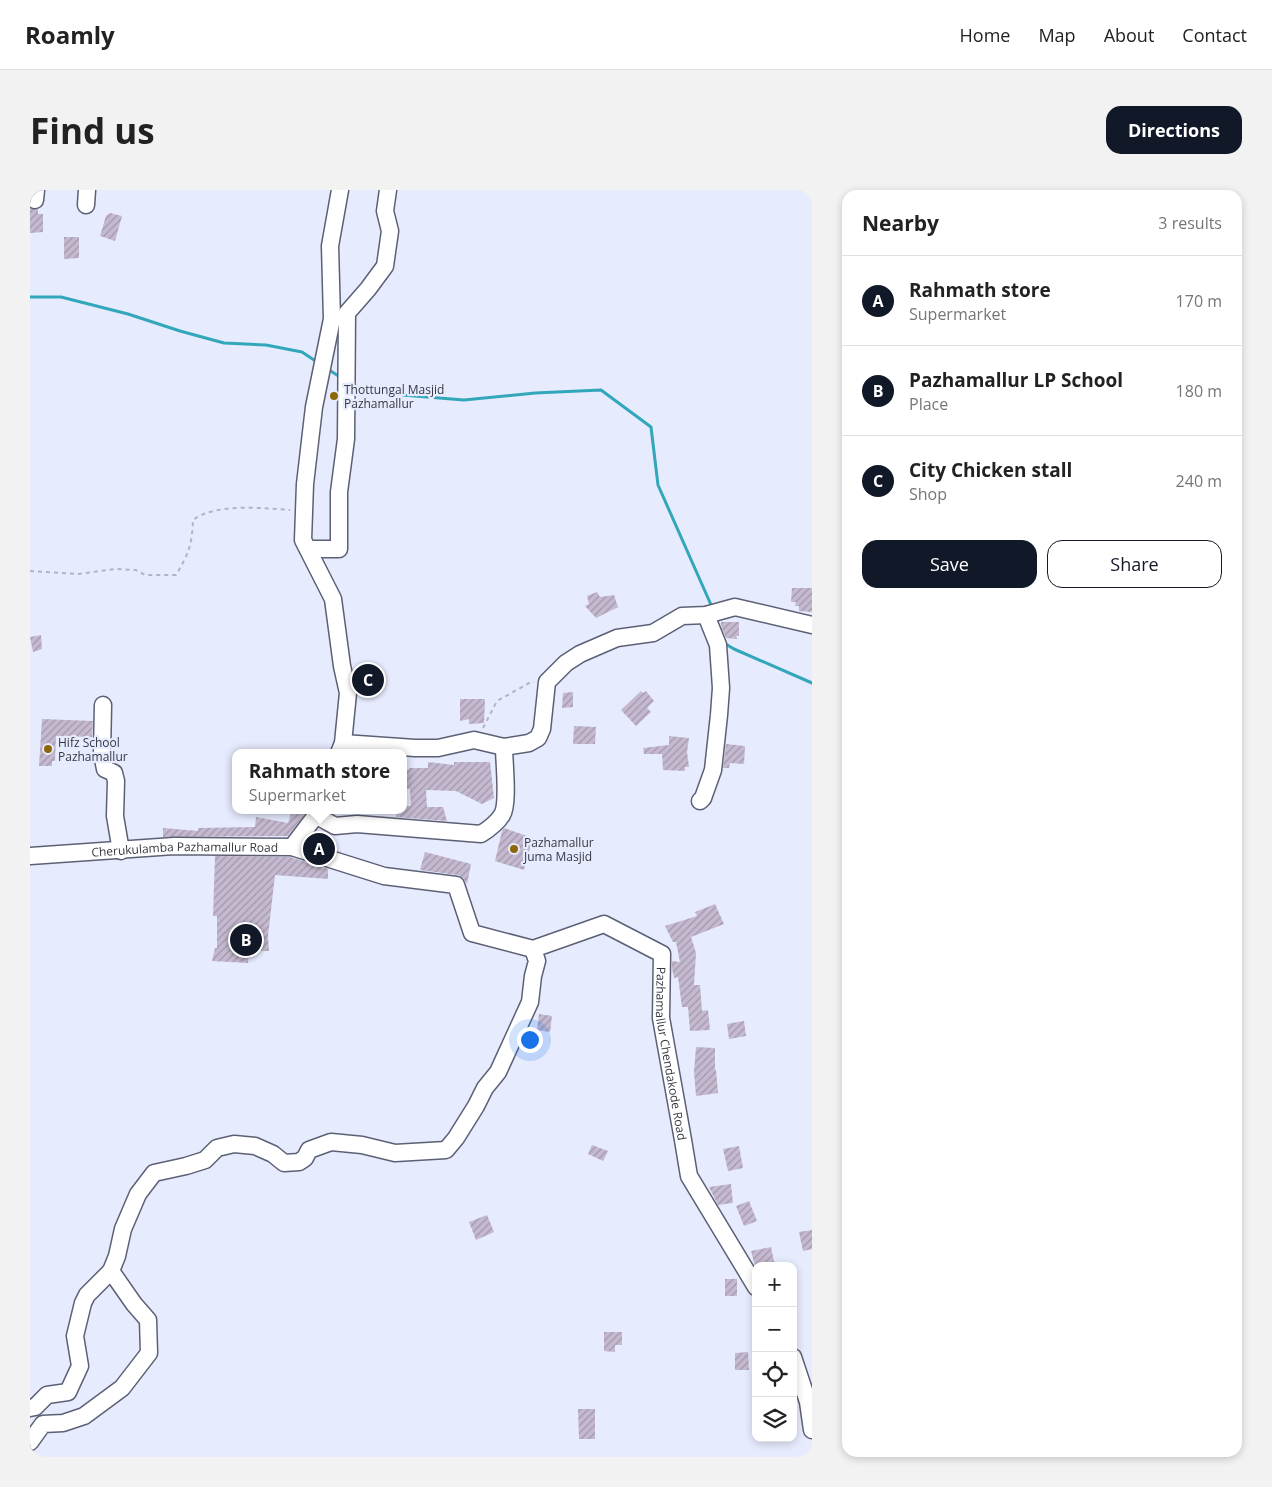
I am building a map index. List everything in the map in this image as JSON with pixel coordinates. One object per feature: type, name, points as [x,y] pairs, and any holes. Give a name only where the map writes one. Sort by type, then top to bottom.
[{"type":"street","points":[[340,190],[330,246],[332,319],[321,364],[314,407],[305,484],[303,540],[333,599],[342,666],[348,693],[341,748],[389,746],[438,748],[474,740],[504,748],[529,743],[538,738],[542,729],[547,682],[566,663],[580,654],[618,638],[653,633],[682,616],[711,614],[735,607],[812,625]]},
{"type":"street","points":[[308,549],[339,549],[339,492],[346,439],[347,313],[385,266],[390,231],[385,211],[388,190]]},
{"type":"street","points":[[700,801],[703,798],[712,770],[719,715],[718,645],[711,614]]},
{"type":"street","points":[[103,705],[102,754],[105,769],[114,772],[116,781],[115,816],[121,851]]},
{"type":"street","points":[[319,814],[335,826],[357,824],[482,834],[492,827],[503,814],[505,793],[504,748]]},
{"type":"street","name":"Cherukulamba Pazhamallur Road","points":[[30,856],[174,846],[292,847],[317,814]]},
{"type":"street","points":[[30,1408],[35,1407],[47,1395],[68,1392],[80,1366],[75,1336],[83,1303],[88,1295],[111,1271],[117,1256],[123,1229],[138,1194],[154,1173],[205,1160],[217,1148],[234,1144],[254,1146],[273,1154],[284,1163],[299,1162],[305,1158],[309,1150],[331,1142],[362,1145],[395,1153],[446,1150],[472,1113],[485,1088],[498,1072],[530,1002],[537,961],[532,949],[472,933],[456,885],[384,876],[292,847]]},
{"type":"street","name":"Pazhamallur Chendakode Road","points":[[532,949],[604,924],[662,954],[661,1018],[684,1140],[688,1176],[752,1280]]},
{"type":"street","points":[[30,1442],[43,1424],[63,1424],[84,1416],[122,1388],[149,1354],[148,1320],[134,1304],[111,1271]]},
{"type":"street","points":[[797,1369],[808,1402],[812,1430]]},
{"type":"path","points":[[30,571],[78,574],[115,568],[136,570],[144,575],[176,575],[187,557],[192,538],[193,520],[201,514],[227,509],[304,511]]},
{"type":"path","points":[[474,740],[487,724],[497,701],[531,682],[547,682]]},
{"type":"building","points":[[30,208],[38,209],[38,214],[43,214],[43,232],[30,233]]},
{"type":"building","points":[[110,213],[122,216],[115,241],[100,236],[106,216]]},
{"type":"building","points":[[64,237],[79,237],[79,258],[64,259]]},
{"type":"building","points":[[792,588],[812,588],[812,612],[799,611],[799,606],[795,606],[796,602],[791,602]]},
{"type":"building","points":[[597,592],[600,597],[614,595],[618,607],[596,618],[585,606],[589,604],[587,596]]},
{"type":"building","points":[[721,622],[739,622],[739,636],[736,636],[737,639],[726,638]]},
{"type":"building","points":[[41,635],[42,649],[33,652],[30,637]]},
{"type":"building","points":[[641,691],[643,693],[646,691],[654,701],[647,708],[651,712],[636,726],[621,710]]},
{"type":"building","points":[[573,692],[573,707],[562,708],[563,693]]},
{"type":"building","points":[[460,699],[485,699],[484,723],[469,724],[469,719],[460,721]]},
{"type":"building","name":"Hifz School Pazhamallur","points":[[42,719],[93,721],[92,737],[56,736],[55,761],[52,761],[52,766],[39,766]]},
{"type":"building","points":[[574,726],[596,727],[595,744],[573,744]]},
{"type":"building","points":[[669,736],[689,738],[687,752],[689,767],[685,767],[685,771],[663,770],[662,754],[644,754],[643,748],[669,745]]},
{"type":"building","points":[[726,744],[745,746],[744,764],[730,763],[729,768],[723,768]]},
{"type":"building","points":[[428,762],[454,765],[454,762],[490,762],[494,798],[482,804],[456,791],[426,790],[427,807],[443,807],[447,821],[396,817],[396,814],[407,814],[407,806],[411,806],[410,789],[407,789],[407,770],[409,768],[428,768]]},
{"type":"building","points":[[291,814],[305,814],[288,836],[163,837],[163,828],[198,831],[198,828],[255,827],[256,817],[288,823]]},
{"type":"building","name":"Pazhamallur Juma Masjid","points":[[504,828],[533,838],[524,870],[495,861]]},
{"type":"building","points":[[314,836],[334,838],[334,850],[315,844]]},
{"type":"building","points":[[425,852],[471,864],[467,884],[458,875],[420,870]]},
{"type":"building","points":[[215,856],[290,857],[328,869],[328,879],[275,875],[268,936],[269,951],[249,951],[248,963],[212,961],[215,948],[217,948],[217,916],[213,916]]},
{"type":"building","points":[[715,904],[724,924],[691,937],[696,953],[694,985],[700,985],[702,1011],[708,1010],[710,1030],[690,1031],[688,1007],[682,1007],[678,977],[674,978],[672,968],[672,961],[680,962],[676,942],[673,942],[665,926],[697,916],[695,912]]},
{"type":"building","points":[[539,1014],[552,1016],[550,1032],[537,1030]]},
{"type":"building","points":[[744,1021],[746,1036],[729,1039],[727,1024]]},
{"type":"building","points":[[696,1047],[715,1048],[718,1093],[696,1096],[694,1072]]},
{"type":"building","points":[[592,1145],[608,1151],[603,1161],[588,1154]]},
{"type":"building","points":[[739,1146],[743,1168],[728,1171],[723,1149]]},
{"type":"building","points":[[731,1184],[733,1203],[718,1205],[709,1187]]},
{"type":"building","points":[[749,1201],[757,1221],[744,1226],[736,1206]]},
{"type":"building","points":[[487,1215],[494,1232],[476,1240],[469,1222]]},
{"type":"building","points":[[812,1230],[812,1249],[803,1251],[799,1232]]},
{"type":"building","points":[[771,1247],[774,1262],[754,1262],[751,1251]]},
{"type":"building","points":[[725,1279],[737,1279],[737,1296],[725,1296]]},
{"type":"building","points":[[604,1332],[622,1332],[622,1345],[615,1345],[615,1352],[604,1351]]},
{"type":"building","points":[[748,1352],[749,1370],[735,1370],[735,1353]]},
{"type":"building","points":[[578,1409],[595,1409],[595,1439],[579,1439]]},
{"type":"waterway","points":[[30,297],[61,297],[128,314],[224,343],[266,345],[302,352],[317,362]]},
{"type":"waterway","points":[[326,368],[340,377]]},
{"type":"waterway","points":[[352,384],[360,389],[390,394],[464,400],[535,393],[601,390],[651,427],[658,485],[712,607]]},
{"type":"waterway","points":[[724,643],[812,683]]},
{"type":"place","name":"Thottungal Masjid Pazhamallur","points":[[334,396]]},
{"type":"place","name":"City Chicken stall","points":[[368,680]]},
{"type":"place","name":"Hifz School Pazhamallur","points":[[48,749]]},
{"type":"place","name":"Rahmath store","points":[[319,849]]},
{"type":"place","name":"Pazhamallur Juma Masjid","points":[[514,849]]},
{"type":"place","name":"Pazhamallur LP School","points":[[246,940]]}]
